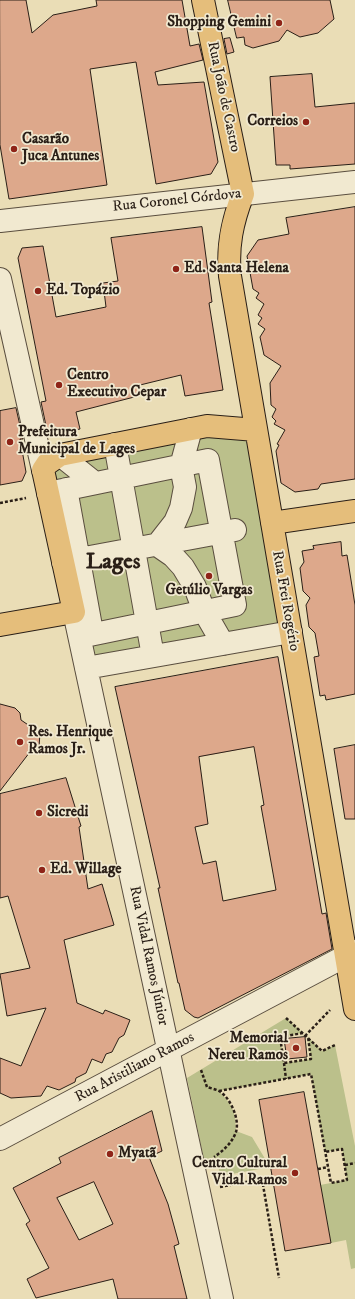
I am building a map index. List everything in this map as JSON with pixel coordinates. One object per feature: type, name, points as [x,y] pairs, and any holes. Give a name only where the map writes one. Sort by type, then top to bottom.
[{"type":"main road","name":"Rua João de Castro","points":[[203,0],[243,194]]},
{"type":"main road","name":"Rua Frei Rogério","points":[[243,194],[235,215],[228,254],[230,276],[291,632],[350,953],[355,1009]]},
{"type":"main road","points":[[0,625],[74,612],[71,560],[57,491],[43,470],[47,464],[60,455],[191,428],[223,426],[256,430]]},
{"type":"main road","points":[[272,523],[355,511]]},
{"type":"street","name":"Rua Coronel Córdova","points":[[0,220],[355,182]]},
{"type":"street","points":[[0,279],[43,470]]},
{"type":"street","points":[[157,545],[175,522],[181,508],[184,487],[181,466],[191,428]]},
{"type":"street","points":[[115,444],[153,656]]},
{"type":"street","points":[[60,455],[96,483]]},
{"type":"street","points":[[57,491],[216,459],[229,531],[241,604],[86,635],[71,560],[229,531]]},
{"type":"street","points":[[157,545],[173,556],[183,567],[195,587],[204,611],[223,644]]},
{"type":"street","name":"Rua Vidal Ramos Júnior","points":[[74,612],[86,635],[94,666],[168,1050],[222,1299]]},
{"type":"street","points":[[94,666],[120,628]]},
{"type":"street","points":[[94,666],[291,632]]},
{"type":"street","name":"Rua Aristiliano Ramos","points":[[0,1139],[350,953]]},
{"type":"path","points":[[286,1079],[280,1037],[305,1036],[330,1010]]},
{"type":"path","points":[[286,1018],[322,1051],[335,1045]]},
{"type":"path","points":[[284,1064],[311,1059],[305,1036]]},
{"type":"path","points":[[200,1070],[207,1087],[219,1091],[229,1100],[235,1116],[236,1131],[227,1147],[210,1160]]},
{"type":"path","points":[[219,1091],[311,1074],[325,1152],[331,1183],[347,1180],[342,1149],[325,1152]]},
{"type":"path","points":[[344,1165],[355,1163]]},
{"type":"path","points":[[318,1169],[328,1167]]},
{"type":"path","points":[[199,1191],[272,1177]]},
{"type":"path","points":[[262,1179],[279,1278]]},
{"type":"green space","points":[[256,430],[291,632],[86,668],[47,464],[53,459]]},
{"type":"green space","points":[[286,1018],[303,1033],[280,1037],[284,1063],[311,1059],[308,1037],[322,1051],[335,1045],[355,1146],[355,1268],[351,1269],[346,1240],[331,1243],[320,1185],[347,1180],[342,1149],[325,1152],[311,1074],[219,1091],[230,1105],[234,1113],[236,1131],[252,1137],[270,1167],[221,1176],[215,1157],[204,1160],[187,1078]]},
{"type":"building","points":[[0,0],[26,0],[32,33],[53,15],[97,6],[96,0],[182,0],[190,46],[199,44],[203,60],[155,72],[158,85],[204,82],[218,162],[211,174],[156,184],[136,62],[90,69],[107,185],[9,199],[0,145]]},
{"type":"building","name":"Shopping Gemini","points":[[228,0],[330,0],[334,19],[318,33],[300,37],[287,30],[279,41],[253,48],[245,45],[244,37],[237,38]]},
{"type":"building","points":[[230,38],[234,52],[227,54],[224,39]]},
{"type":"building","name":"Correios","points":[[312,74],[315,107],[355,103],[355,164],[290,169],[290,165],[276,165],[270,77]]},
{"type":"building","points":[[355,207],[355,479],[321,484],[318,489],[295,492],[281,483],[276,451],[279,445],[277,444],[285,430],[274,424],[276,421],[272,417],[276,409],[271,405],[270,383],[281,366],[264,355],[260,337],[265,329],[258,324],[262,318],[258,315],[264,304],[256,298],[259,293],[253,289],[247,256],[258,240],[289,234],[286,218]]},
{"type":"building","points":[[202,227],[212,302],[209,303],[223,390],[185,396],[181,375],[140,385],[142,395],[76,412],[80,429],[48,435],[41,402],[46,401],[18,258],[22,248],[43,246],[56,317],[106,307],[103,283],[118,281],[111,238]]},
{"type":"building","name":"Prefeitura Municipal de Lages","points":[[16,408],[23,439],[20,439],[26,472],[22,481],[0,485],[0,411]]},
{"type":"building","points":[[341,542],[342,556],[347,555],[355,605],[355,694],[326,700],[325,695],[320,696],[314,657],[319,656],[315,633],[309,627],[306,605],[310,598],[303,591],[300,568],[304,562],[302,551],[314,549],[313,546]]},
{"type":"building","points":[[278,657],[322,914],[326,913],[332,949],[198,1018],[194,1017],[185,1010],[178,983],[158,888],[160,888],[115,687]],"holes":[[[254,747],[264,805],[261,806],[276,890],[223,901],[216,861],[203,864],[195,827],[208,824],[199,757]]]},
{"type":"building","name":"Res. Henrique Ramos Jr.","points":[[0,704],[15,708],[20,713],[21,720],[40,733],[39,747],[33,748],[0,791]]},
{"type":"building","points":[[355,745],[355,819],[345,819],[334,749]]},
{"type":"building","points":[[66,778],[81,826],[79,827],[88,889],[102,884],[114,925],[64,940],[77,1003],[103,1014],[105,1010],[130,1020],[124,1035],[119,1038],[112,1052],[106,1054],[102,1063],[92,1059],[86,1073],[76,1078],[75,1082],[59,1090],[47,1086],[41,1096],[11,1098],[0,1093],[0,1058],[21,1066],[46,1008],[7,1016],[0,974],[30,968],[8,896],[0,898],[0,794]]},
{"type":"building","name":"Memorial Nereu Ramos","points":[[305,1037],[307,1057],[287,1059],[284,1039]]},
{"type":"building","name":"Centro Cultural Vidal Ramos","points":[[304,1092],[331,1243],[285,1251],[259,1100]]},
{"type":"building","points":[[152,1111],[162,1151],[149,1157],[168,1204],[179,1244],[174,1246],[187,1299],[118,1299],[113,1279],[36,1298],[27,1279],[49,1268],[26,1224],[30,1221],[13,1188],[61,1163],[59,1158]],"holes":[[[94,1182],[113,1224],[79,1240],[57,1198]]]},
{"type":"place","name":"Shopping Gemini","points":[[279,23]]},
{"type":"place","name":"Correios","points":[[306,122]]},
{"type":"place","name":"Casarão Juca Antunes","points":[[14,149]]},
{"type":"place","name":"Ed. Santa Helena","points":[[176,269]]},
{"type":"place","name":"Ed. Topázio","points":[[38,291]]},
{"type":"place","name":"Centro Executivo Cepar","points":[[59,385]]},
{"type":"place","name":"Prefeitura Municipal de Lages","points":[[10,442]]},
{"type":"place","name":"Getúlio Vargas","points":[[209,576]]},
{"type":"place","name":"Res. Henrique Ramos Jr.","points":[[20,742]]},
{"type":"place","name":"Sicredi","points":[[39,813]]},
{"type":"place","name":"Ed. Willage","points":[[42,870]]},
{"type":"place","name":"Memorial Nereu Ramos","points":[[296,1048]]},
{"type":"place","name":"Myatã","points":[[110,1154]]},
{"type":"place","name":"Centro Cultural Vidal Ramos","points":[[295,1173]]},
{"type":"district","name":"Lages","points":[[113,563]]}]
